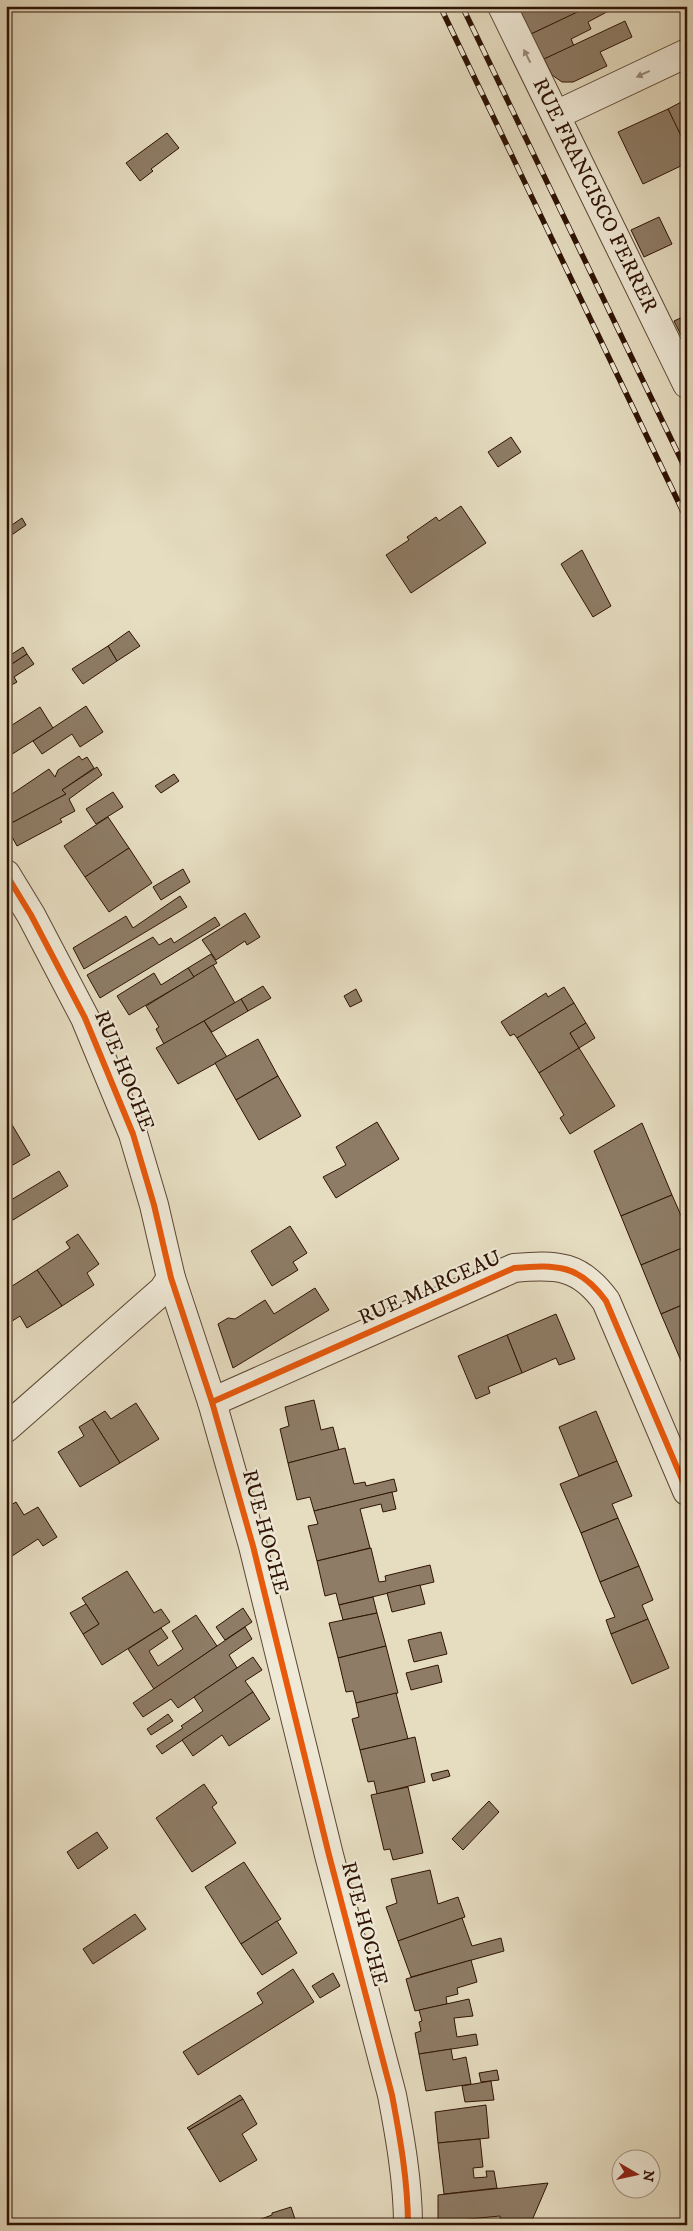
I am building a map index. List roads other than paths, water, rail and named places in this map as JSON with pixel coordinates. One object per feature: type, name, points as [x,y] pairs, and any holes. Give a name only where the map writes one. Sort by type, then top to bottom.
[{"type":"street","name":"RUE FRANCISCO FERRER","points":[[502,6],[687,384]]},
{"type":"street","points":[[556,115],[687,54]]},
{"type":"street","name":"RUE HOCHE","points":[[6,874],[31,914],[85,1018],[133,1134],[154,1205],[170,1278],[212,1402],[253,1546],[329,1856],[392,2095],[400,2132],[408,2225]]},
{"type":"street","name":"RUE MARCEAU","points":[[212,1402],[514,1268],[544,1265],[573,1271],[594,1284],[606,1301],[687,1491]]},
{"type":"street","points":[[6,1428],[163,1290],[170,1278]]},
{"type":"railway","points":[[440,6],[687,520]]},
{"type":"railway","points":[[462,6],[687,472]]}]
